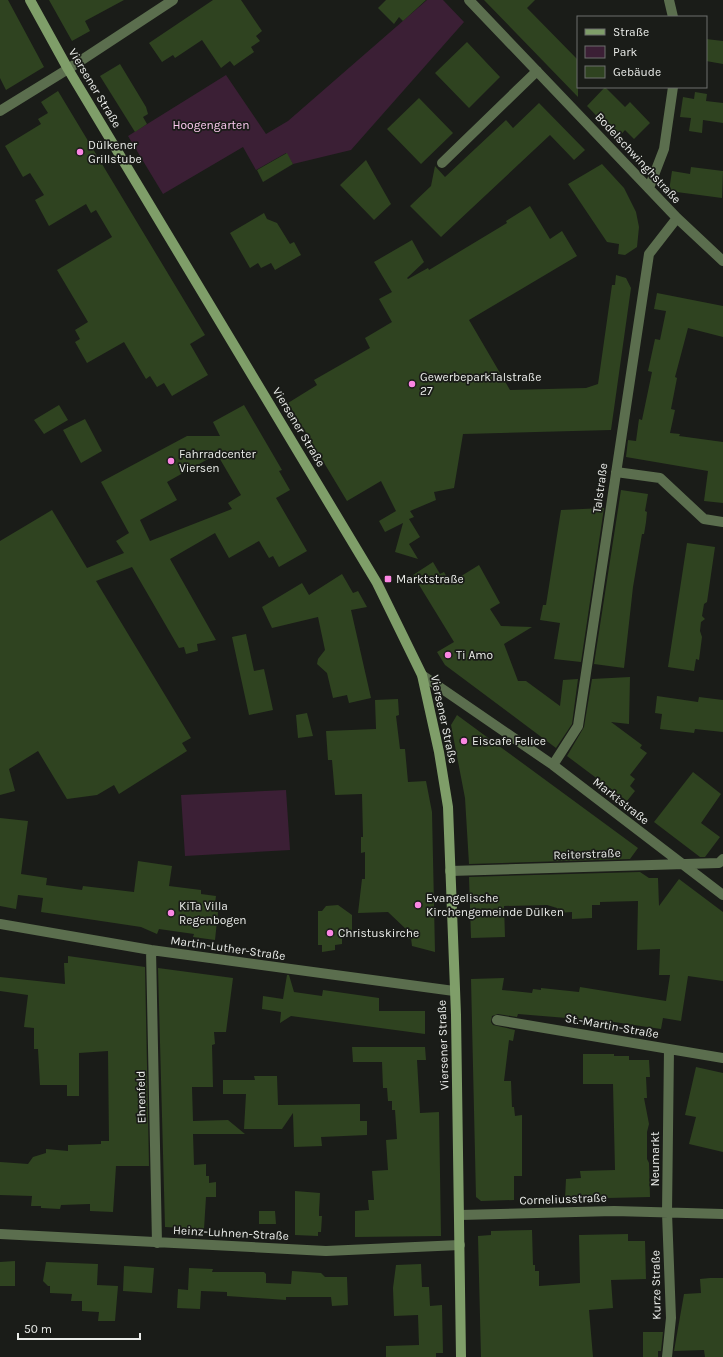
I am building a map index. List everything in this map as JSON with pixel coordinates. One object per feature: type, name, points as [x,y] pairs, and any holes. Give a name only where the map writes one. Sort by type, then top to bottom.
[{"type":"main road","name":"Viersener Straße","points":[[30,0],[68,69],[377,583],[422,675],[439,752],[448,807],[460,1215],[461,1357]]},
{"type":"street","points":[[0,111],[68,69],[173,0]]},
{"type":"street","name":"Bodelschwinghstraße","points":[[468,0],[677,218],[723,261]]},
{"type":"street","points":[[669,0],[674,16]]},
{"type":"street","points":[[442,163],[537,71]]},
{"type":"street","points":[[649,188],[664,149],[672,88]]},
{"type":"street","name":"Talstraße","points":[[553,764],[578,726],[648,254],[677,218]]},
{"type":"street","points":[[616,472],[660,478],[704,519],[723,522]]},
{"type":"street","name":"Marktstraße","points":[[422,675],[553,764],[723,895]]},
{"type":"street","name":"Reiterstraße","points":[[450,871],[681,864],[720,862],[723,859]]},
{"type":"street","name":"Martin-Luther-Straße","points":[[0,924],[151,950],[454,991]]},
{"type":"street","name":"Ehrenfeld","points":[[151,950],[157,1243]]},
{"type":"street","name":"St.-Martin-Straße","points":[[497,1020],[723,1058]]},
{"type":"street","name":"Neumarkt","points":[[667,1213],[669,1049]]},
{"type":"street","name":"Corneliusstraße","points":[[460,1215],[614,1211],[667,1213]]},
{"type":"street","points":[[667,1213],[723,1214]]},
{"type":"street","name":"Kurze Straße","points":[[667,1213],[671,1318],[667,1357]]},
{"type":"street","name":"Heinz-Luhnen-Straße","points":[[0,1234],[326,1251],[460,1245]]},
{"type":"green space","name":"Hoogengarten","points":[[427,0],[443,0],[464,22],[351,150],[293,164],[286,153],[256,170],[243,147],[163,194],[128,136],[226,75],[266,134],[288,121]]},
{"type":"green space","points":[[286,790],[290,850],[185,856],[181,795]]},
{"type":"building","points":[[0,0],[8,0],[44,67],[6,90],[0,78]]},
{"type":"building","points":[[49,0],[124,0],[85,21],[90,31],[72,41]]},
{"type":"building","points":[[213,0],[241,0],[262,31],[256,36],[260,41],[251,47],[254,52],[234,66],[230,61],[221,68],[202,40],[175,58],[173,55],[162,62],[149,43]]},
{"type":"building","points":[[386,0],[426,0],[403,21],[399,17],[394,24],[378,8]]},
{"type":"building","points":[[484,0],[535,0],[527,8],[577,59],[578,97]]},
{"type":"building","points":[[707,39],[723,41],[723,64],[707,61]]},
{"type":"building","points":[[467,42],[500,77],[469,108],[435,73]]},
{"type":"building","points":[[120,64],[146,107],[148,114],[143,117],[147,124],[135,132],[100,76]]},
{"type":"building","points":[[604,88],[606,88],[625,107],[630,102],[650,123],[634,139],[625,130],[618,138],[587,106]]},
{"type":"building","points":[[58,91],[205,335],[190,344],[208,375],[172,396],[164,383],[157,387],[150,376],[146,379],[124,342],[87,363],[75,342],[80,339],[75,330],[88,322],[57,270],[112,237],[96,210],[91,213],[86,204],[49,226],[35,200],[44,195],[30,173],[23,177],[5,146],[41,124],[38,119],[48,113],[41,102]]},
{"type":"building","points":[[695,92],[707,94],[706,101],[723,103],[723,123],[703,120],[702,133],[689,131],[691,118],[680,117],[683,97],[694,99]]},
{"type":"building","points":[[419,98],[453,133],[421,164],[387,129]]},
{"type":"building","points":[[539,103],[585,150],[574,160],[550,135],[441,237],[410,206],[431,186],[435,166],[445,177],[506,120],[513,128]]},
{"type":"building","points":[[287,153],[293,164],[263,182],[257,170]]},
{"type":"building","points":[[366,160],[391,204],[374,220],[340,185]]},
{"type":"building","points":[[602,164],[624,188],[636,212],[639,227],[637,247],[625,255],[618,254],[619,244],[607,242],[568,184]]},
{"type":"building","points":[[691,167],[723,171],[722,198],[669,191],[672,171],[690,174]]},
{"type":"building","points":[[530,206],[550,239],[562,231],[577,256],[469,320],[510,390],[586,388],[598,384],[612,285],[615,285],[616,275],[626,278],[631,288],[611,430],[463,434],[454,488],[434,492],[436,500],[410,511],[414,517],[409,519],[420,537],[409,544],[418,559],[395,552],[403,523],[385,532],[379,521],[396,511],[381,481],[347,501],[288,403],[317,385],[314,380],[370,348],[365,338],[392,322],[379,299],[392,292],[374,262],[412,240],[424,262],[407,278],[408,279],[428,268],[429,270],[507,223],[506,221]]},
{"type":"building","points":[[264,213],[267,219],[277,223],[290,244],[294,242],[301,255],[275,270],[271,263],[261,268],[258,263],[250,268],[230,233]]},
{"type":"building","points":[[657,293],[723,306],[723,337],[688,328],[675,377],[677,378],[671,409],[675,410],[670,433],[680,434],[679,436],[723,442],[723,503],[704,501],[708,471],[626,457],[628,440],[636,441],[639,419],[642,420],[652,372],[648,371],[655,339],[660,340],[666,311],[654,309]]},
{"type":"building","points":[[59,405],[68,420],[44,434],[34,420]]},
{"type":"building","points":[[244,405],[282,470],[279,471],[290,490],[276,498],[307,551],[279,567],[273,556],[269,558],[259,541],[229,558],[215,533],[170,559],[216,640],[197,644],[198,651],[186,654],[184,647],[179,648],[132,567],[96,581],[191,738],[182,743],[187,751],[119,794],[114,785],[97,795],[67,799],[38,751],[9,769],[15,791],[0,795],[0,541],[52,510],[87,568],[124,553],[116,541],[129,533],[101,482],[187,436],[220,436],[213,422]],"holes":[[[217,454],[241,495],[228,503],[232,509],[150,541],[140,520],[177,500],[167,482]]]},
{"type":"building","points":[[85,419],[102,451],[81,463],[63,430]]},
{"type":"building","points":[[621,490],[648,494],[645,511],[647,512],[646,522],[644,534],[642,534],[633,587],[624,668],[594,664]]},
{"type":"building","points":[[604,508],[581,662],[554,659],[560,623],[540,620],[543,605],[546,605],[561,510]]},
{"type":"building","points":[[687,543],[715,547],[707,602],[704,604],[702,616],[705,619],[701,622],[700,631],[702,637],[699,660],[696,659],[694,671],[668,667]]},
{"type":"building","points":[[433,562],[440,574],[444,572],[450,583],[479,565],[500,603],[490,609],[501,626],[532,627],[504,644],[518,681],[526,681],[560,706],[563,680],[578,679],[572,724],[556,748],[445,665],[437,652],[454,642],[413,575]]},
{"type":"building","points":[[342,574],[353,593],[358,591],[367,607],[351,610],[371,698],[349,703],[347,695],[333,698],[327,673],[317,664],[318,659],[325,650],[318,617],[272,628],[262,607],[302,583],[309,595]]},
{"type":"building","points":[[246,634],[254,671],[264,669],[273,710],[249,715],[232,637]]},
{"type":"building","points":[[630,677],[629,724],[611,722],[642,745],[640,748],[647,753],[630,775],[635,779],[630,786],[635,791],[627,801],[567,756],[584,727],[592,679]]},
{"type":"building","points":[[657,696],[698,702],[699,697],[723,700],[723,732],[695,729],[694,733],[660,729],[662,714],[655,713]]},
{"type":"building","points":[[398,699],[399,715],[396,716],[400,749],[405,749],[408,782],[426,781],[432,812],[435,952],[412,946],[411,938],[408,939],[408,931],[388,912],[358,913],[362,879],[365,879],[365,852],[361,853],[361,837],[363,837],[362,794],[335,795],[332,760],[328,760],[326,731],[376,729],[375,700]]},
{"type":"building","points":[[307,713],[313,736],[298,738],[296,715]]},
{"type":"building","points":[[457,715],[638,848],[630,859],[469,864],[465,798],[451,725]]},
{"type":"building","points":[[693,772],[721,794],[701,823],[720,837],[705,857],[700,857],[654,822]]},
{"type":"building","points":[[0,818],[28,821],[21,874],[47,878],[46,885],[82,890],[83,886],[134,892],[138,861],[172,866],[169,886],[201,890],[201,894],[216,896],[214,911],[218,912],[215,940],[193,937],[194,934],[159,929],[157,934],[141,927],[41,912],[43,898],[18,895],[16,909],[0,906]]},
{"type":"building","points":[[640,872],[649,878],[658,878],[659,906],[679,879],[723,912],[723,981],[688,976],[681,1021],[663,1018],[661,1029],[594,1019],[593,1024],[579,1022],[579,1019],[518,1014],[517,1017],[498,1014],[492,1016],[491,1022],[493,1025],[515,1030],[513,1041],[509,1040],[504,1081],[511,1081],[512,1107],[514,1107],[515,1116],[522,1115],[522,1176],[514,1176],[514,1200],[481,1201],[476,1197],[471,979],[504,978],[502,990],[532,993],[533,989],[541,990],[541,988],[579,992],[580,987],[666,1001],[670,975],[659,975],[660,949],[637,950],[638,901],[600,902],[600,905],[592,905],[592,918],[572,919],[572,912],[557,913],[557,908],[547,905],[504,906],[505,937],[471,938],[469,877]]},
{"type":"building","points":[[338,905],[352,915],[352,935],[342,935],[342,944],[335,945],[335,950],[322,952],[322,945],[318,945],[318,911],[322,911],[326,906]]},
{"type":"building","points":[[68,956],[145,967],[149,1166],[116,1166],[113,1212],[90,1211],[90,1204],[61,1205],[60,1209],[41,1208],[41,1206],[31,1206],[32,1196],[0,1195],[0,1162],[28,1164],[33,1157],[46,1153],[46,1149],[68,1151],[68,1145],[101,1144],[101,1141],[109,1141],[108,1051],[79,1053],[79,1096],[67,1096],[67,1085],[40,1085],[38,1049],[34,1049],[34,1028],[24,1027],[28,995],[0,991],[0,977],[65,984],[64,963],[68,963]]},
{"type":"building","points":[[158,968],[233,978],[226,1032],[214,1032],[215,1044],[212,1045],[213,1087],[192,1087],[193,1121],[228,1120],[245,1134],[193,1134],[194,1165],[206,1164],[206,1176],[209,1176],[209,1183],[216,1182],[216,1197],[206,1197],[204,1229],[165,1227]]},
{"type":"building","points":[[287,975],[289,975],[294,992],[322,996],[323,990],[379,998],[379,1011],[425,1011],[425,1034],[291,1016],[280,1023],[281,1012],[262,1009],[263,996],[283,999]]},
{"type":"building","points":[[352,1047],[425,1047],[426,1060],[417,1060],[420,1113],[439,1112],[441,1236],[355,1237],[355,1211],[369,1210],[368,1200],[374,1200],[372,1171],[388,1170],[386,1140],[397,1139],[395,1110],[392,1110],[392,1101],[388,1101],[387,1088],[383,1088],[382,1062],[353,1062]]},
{"type":"building","points":[[583,1054],[614,1054],[614,1056],[629,1056],[629,1060],[649,1060],[650,1077],[646,1077],[647,1098],[644,1098],[649,1124],[647,1132],[647,1159],[649,1163],[650,1197],[565,1199],[566,1179],[581,1178],[580,1171],[615,1170],[613,1084],[583,1084]]},
{"type":"building","points":[[696,1067],[723,1073],[723,1152],[689,1144],[696,1117],[685,1115]]},
{"type":"building","points":[[254,1076],[277,1076],[278,1105],[360,1104],[360,1121],[367,1121],[367,1135],[321,1137],[322,1146],[294,1147],[293,1113],[282,1129],[244,1129],[246,1094],[223,1094],[223,1080],[255,1080]]},
{"type":"building","points":[[295,1191],[320,1193],[319,1216],[322,1216],[321,1232],[318,1232],[318,1236],[295,1235]]},
{"type":"building","points":[[259,1211],[275,1211],[276,1224],[259,1224]]},
{"type":"building","points":[[532,1230],[533,1265],[535,1265],[535,1271],[539,1271],[539,1286],[580,1283],[579,1235],[628,1234],[628,1241],[645,1241],[646,1279],[611,1280],[613,1308],[589,1310],[593,1357],[481,1357],[478,1236],[491,1235],[491,1231]]},
{"type":"building","points":[[15,1261],[15,1286],[0,1286],[0,1262]]},
{"type":"building","points":[[46,1262],[98,1264],[97,1285],[118,1286],[115,1321],[98,1321],[99,1312],[82,1311],[82,1301],[71,1301],[72,1294],[50,1293],[50,1286],[43,1281]]},
{"type":"building","points":[[421,1264],[422,1287],[429,1287],[430,1306],[442,1305],[443,1353],[436,1353],[436,1357],[386,1357],[386,1346],[419,1345],[418,1315],[394,1316],[393,1288],[396,1265]]},
{"type":"building","points":[[124,1266],[154,1268],[152,1293],[123,1291]]},
{"type":"building","points":[[189,1268],[213,1269],[212,1272],[264,1272],[266,1274],[266,1283],[291,1284],[292,1271],[321,1273],[325,1277],[347,1277],[348,1305],[332,1306],[331,1297],[286,1297],[286,1300],[227,1296],[227,1292],[201,1291],[200,1309],[177,1308],[178,1289],[188,1290]]},
{"type":"building","points":[[723,1278],[723,1357],[705,1357],[704,1350],[674,1351],[684,1294],[701,1293],[700,1279]]},
{"type":"building","points":[[643,1332],[663,1332],[661,1351],[658,1351],[658,1357],[643,1357]]},
{"type":"place","name":"Dülkener Grillstube","points":[[80,152]]},
{"type":"place","name":"GewerbeparkTalstraße 27","points":[[412,384]]},
{"type":"place","name":"Fahrradcenter Viersen","points":[[171,461]]},
{"type":"place","name":"Marktstraße","points":[[388,579]]},
{"type":"place","name":"Ti Amo","points":[[448,655]]},
{"type":"place","name":"Eiscafe Felice","points":[[464,741]]},
{"type":"place","name":"Evangelische Kirchengemeinde Dülken","points":[[418,905]]},
{"type":"place","name":"KiTa Villa Regenbogen","points":[[171,913]]},
{"type":"place","name":"Christuskirche","points":[[330,933]]}]
